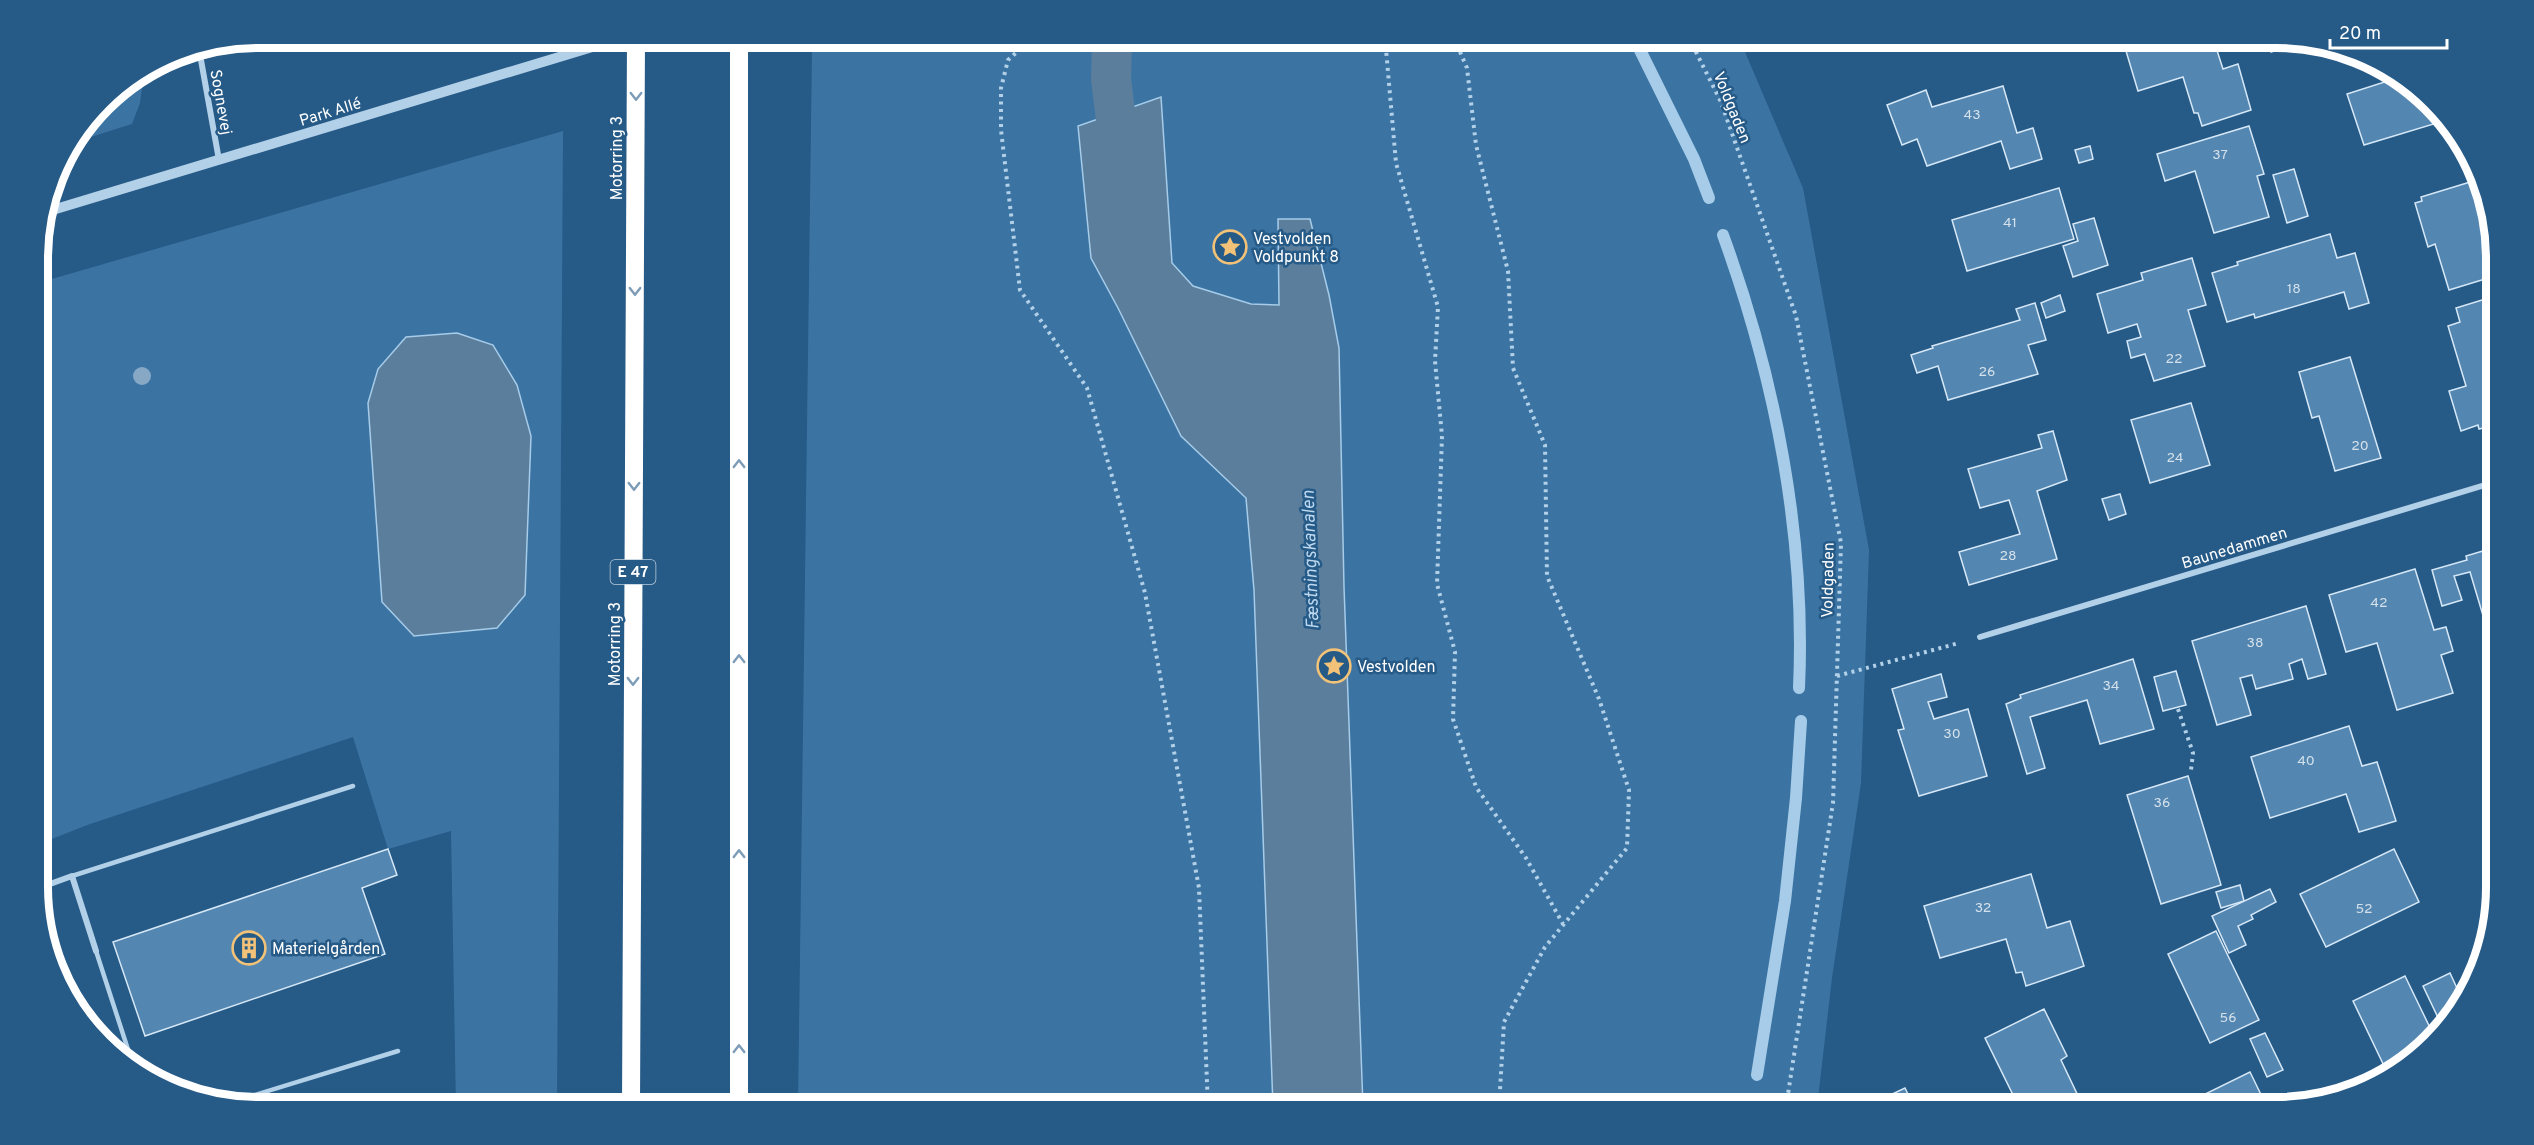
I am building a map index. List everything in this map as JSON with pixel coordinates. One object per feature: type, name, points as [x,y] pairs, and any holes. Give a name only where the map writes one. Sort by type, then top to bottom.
[{"type":"highway","name":"Motorring 3","points":[[631,1097],[636,48]]},
{"type":"highway","points":[[739,1097],[740,48]]},
{"type":"street","name":"Park Allé","points":[[54,210],[589,48]]},
{"type":"street","name":"Sognevej","points":[[199,57],[219,160]]},
{"type":"street","name":"Baunedammen","points":[[1980,637],[2486,486]]},
{"type":"street","points":[[48,885],[72,876],[96,951]]},
{"type":"lane","points":[[72,876],[353,786]]},
{"type":"lane","points":[[96,951],[129,1053]]},
{"type":"lane","points":[[248,1097],[398,1051]]},
{"type":"path","points":[[1021,48],[1008,60],[1001,88],[1001,130],[1020,290],[1087,388],[1145,593],[1199,888],[1208,1097]]},
{"type":"path","points":[[1386,48],[1396,163],[1438,307],[1435,362],[1442,436],[1437,584],[1455,652],[1453,719],[1476,787],[1526,858],[1563,924]]},
{"type":"path","points":[[1458,48],[1467,68],[1476,145],[1508,271],[1513,368],[1545,445],[1547,576],[1599,699],[1629,790],[1627,848],[1545,947],[1504,1022],[1500,1097]]},
{"type":"path","name":"Voldgaden","points":[[1694,48],[1721,102],[1796,316],[1841,543],[1833,803],[1788,1097]]},
{"type":"path","points":[[1837,676],[1980,637]]},
{"type":"path","points":[[2178,709],[2193,753],[2191,770]]},
{"type":"shaded area","name":"Vestvolden","points":[[822,48],[1743,48],[1803,188],[1869,550],[1861,783],[1832,978],[1818,1097],[798,1097],[812,51]]},
{"type":"shaded area","points":[[143,82],[140,103],[132,124],[85,139],[109,109]]},
{"type":"shaded area","points":[[563,131],[557,1097],[456,1097],[451,831],[388,849],[353,737],[90,824],[48,840],[48,280]]},
{"type":"water","points":[[1161,97],[1172,263],[1193,286],[1251,304],[1279,305],[1278,219],[1310,219],[1329,295],[1339,348],[1344,587],[1363,1097],[1273,1097],[1254,590],[1246,498],[1181,436],[1091,258],[1078,126]]},
{"type":"water","points":[[457,333],[493,345],[517,385],[531,436],[525,595],[497,628],[414,636],[382,602],[368,403],[378,369],[406,337]]},
{"type":"building","points":[[2136,48],[2216,48],[2223,69],[2238,64],[2251,110],[2202,126],[2198,113],[2194,113],[2183,77],[2138,91],[2126,51]]},
{"type":"building","points":[[2270,48],[2282,48],[2271,52]]},
{"type":"building","points":[[2388,81],[2425,109],[2437,123],[2364,145],[2347,94]]},
{"type":"building","points":[[2003,86],[2017,133],[2033,128],[2042,159],[2010,169],[2001,141],[1927,166],[1917,139],[1902,145],[1887,105],[1926,90],[1932,107]]},
{"type":"building","points":[[2249,126],[2264,174],[2257,176],[2269,217],[2214,233],[2195,171],[2165,181],[2157,154]]},
{"type":"building","points":[[2090,146],[2093,159],[2079,163],[2075,150]]},
{"type":"building","points":[[2294,169],[2308,216],[2287,223],[2273,175]]},
{"type":"building","points":[[2471,182],[2479,203],[2484,230],[2486,279],[2449,290],[2435,244],[2428,247],[2415,203],[2422,201],[2421,197]]},
{"type":"building","points":[[2059,188],[2074,239],[1967,271],[1952,220]]},
{"type":"building","points":[[2094,218],[2108,265],[2073,277],[2063,246],[2078,241],[2073,224]]},
{"type":"building","points":[[2330,234],[2337,258],[2355,253],[2369,303],[2349,309],[2344,292],[2255,318],[2254,314],[2227,322],[2212,273],[2238,265],[2237,262]]},
{"type":"building","points":[[2192,258],[2206,305],[2188,310],[2205,366],[2154,381],[2145,354],[2131,358],[2127,341],[2141,337],[2137,324],[2108,333],[2097,294],[2143,280],[2141,273]]},
{"type":"building","points":[[2060,295],[2065,311],[2046,318],[2041,303]]},
{"type":"building","points":[[2486,299],[2486,427],[2479,429],[2478,425],[2461,431],[2449,391],[2466,386],[2448,326],[2460,322],[2456,308]]},
{"type":"building","points":[[2035,303],[2046,340],[2028,345],[2038,374],[1948,400],[1938,366],[1917,373],[1911,355],[1933,348],[1932,346],[2020,320],[2016,309]]},
{"type":"building","points":[[2350,357],[2381,458],[2335,471],[2319,416],[2312,418],[2299,372]]},
{"type":"building","points":[[2191,403],[2210,465],[2150,483],[2131,420]]},
{"type":"building","points":[[2053,431],[2067,480],[2037,491],[2057,559],[1969,585],[1959,552],[2020,534],[2009,500],[1980,508],[1968,469],[2042,448],[2038,435]]},
{"type":"building","points":[[2120,494],[2126,514],[2109,520],[2102,499]]},
{"type":"building","points":[[2486,550],[2486,626],[2470,572],[2454,576],[2462,600],[2442,606],[2432,570],[2467,560],[2466,556]]},
{"type":"building","points":[[2415,569],[2434,630],[2446,627],[2453,651],[2441,655],[2453,693],[2397,710],[2377,643],[2346,652],[2329,595]]},
{"type":"building","points":[[2306,606],[2326,674],[2308,679],[2302,659],[2289,664],[2293,679],[2256,689],[2252,675],[2240,678],[2251,715],[2217,725],[2192,641]]},
{"type":"building","points":[[2133,659],[2154,729],[2100,744],[2087,700],[2030,717],[2045,768],[2027,774],[2006,704],[2021,698],[2020,695]]},
{"type":"building","points":[[2176,671],[2186,705],[2163,711],[2154,677]]},
{"type":"building","points":[[1941,674],[1947,697],[1928,702],[1934,719],[1968,709],[1987,776],[1919,796],[1898,730],[1904,729],[1892,689]]},
{"type":"building","points":[[2349,726],[2362,766],[2377,762],[2396,821],[2359,832],[2346,794],[2270,818],[2251,757]]},
{"type":"building","points":[[2188,776],[2221,885],[2161,904],[2127,795]]},
{"type":"building","name":"Materielgården","points":[[388,849],[397,875],[362,888],[385,954],[145,1036],[113,942]]},
{"type":"building","points":[[2394,849],[2419,902],[2326,947],[2300,894]]},
{"type":"building","points":[[2031,874],[2047,928],[2070,921],[2084,966],[2026,986],[2022,972],[2016,973],[2006,939],[1940,958],[1924,906]]},
{"type":"building","points":[[2240,885],[2244,901],[2221,908],[2216,892]]},
{"type":"building","points":[[2270,889],[2276,902],[2251,915],[2253,919],[2238,926],[2246,945],[2229,953],[2212,916]]},
{"type":"building","points":[[2216,931],[2259,1020],[2210,1043],[2168,954]]},
{"type":"building","points":[[2450,973],[2458,991],[2439,1020],[2423,986]]},
{"type":"building","points":[[2405,976],[2431,1029],[2404,1054],[2384,1067],[2353,1001]]},
{"type":"building","points":[[2044,1009],[2067,1056],[2061,1060],[2079,1097],[2014,1097],[1985,1038]]},
{"type":"building","points":[[2265,1033],[2283,1070],[2267,1077],[2250,1039]]},
{"type":"building","points":[[2250,1072],[2262,1097],[2199,1097]]},
{"type":"building","points":[[1905,1088],[1909,1097],[1886,1097]]},
{"type":"waterway","name":"Fæstningskanalen","points":[[1112,48],[1111,79],[1122,169]]},
{"type":"waterway","points":[[1639,48],[1694,159],[1709,198]]},
{"type":"waterway","points":[[1723,235],[1758,345],[1783,458],[1792,515],[1797,573],[1800,630],[1799,688]]},
{"type":"waterway","points":[[1757,1075],[1785,901],[1796,798],[1801,721]]},
{"type":"place","name":"Vestvolden Voldpunkt 8","points":[[1230,247]]},
{"type":"place","name":"Vestvolden","points":[[1334,666]]},
{"type":"place","name":"Materielgården","points":[[249,948]]}]
